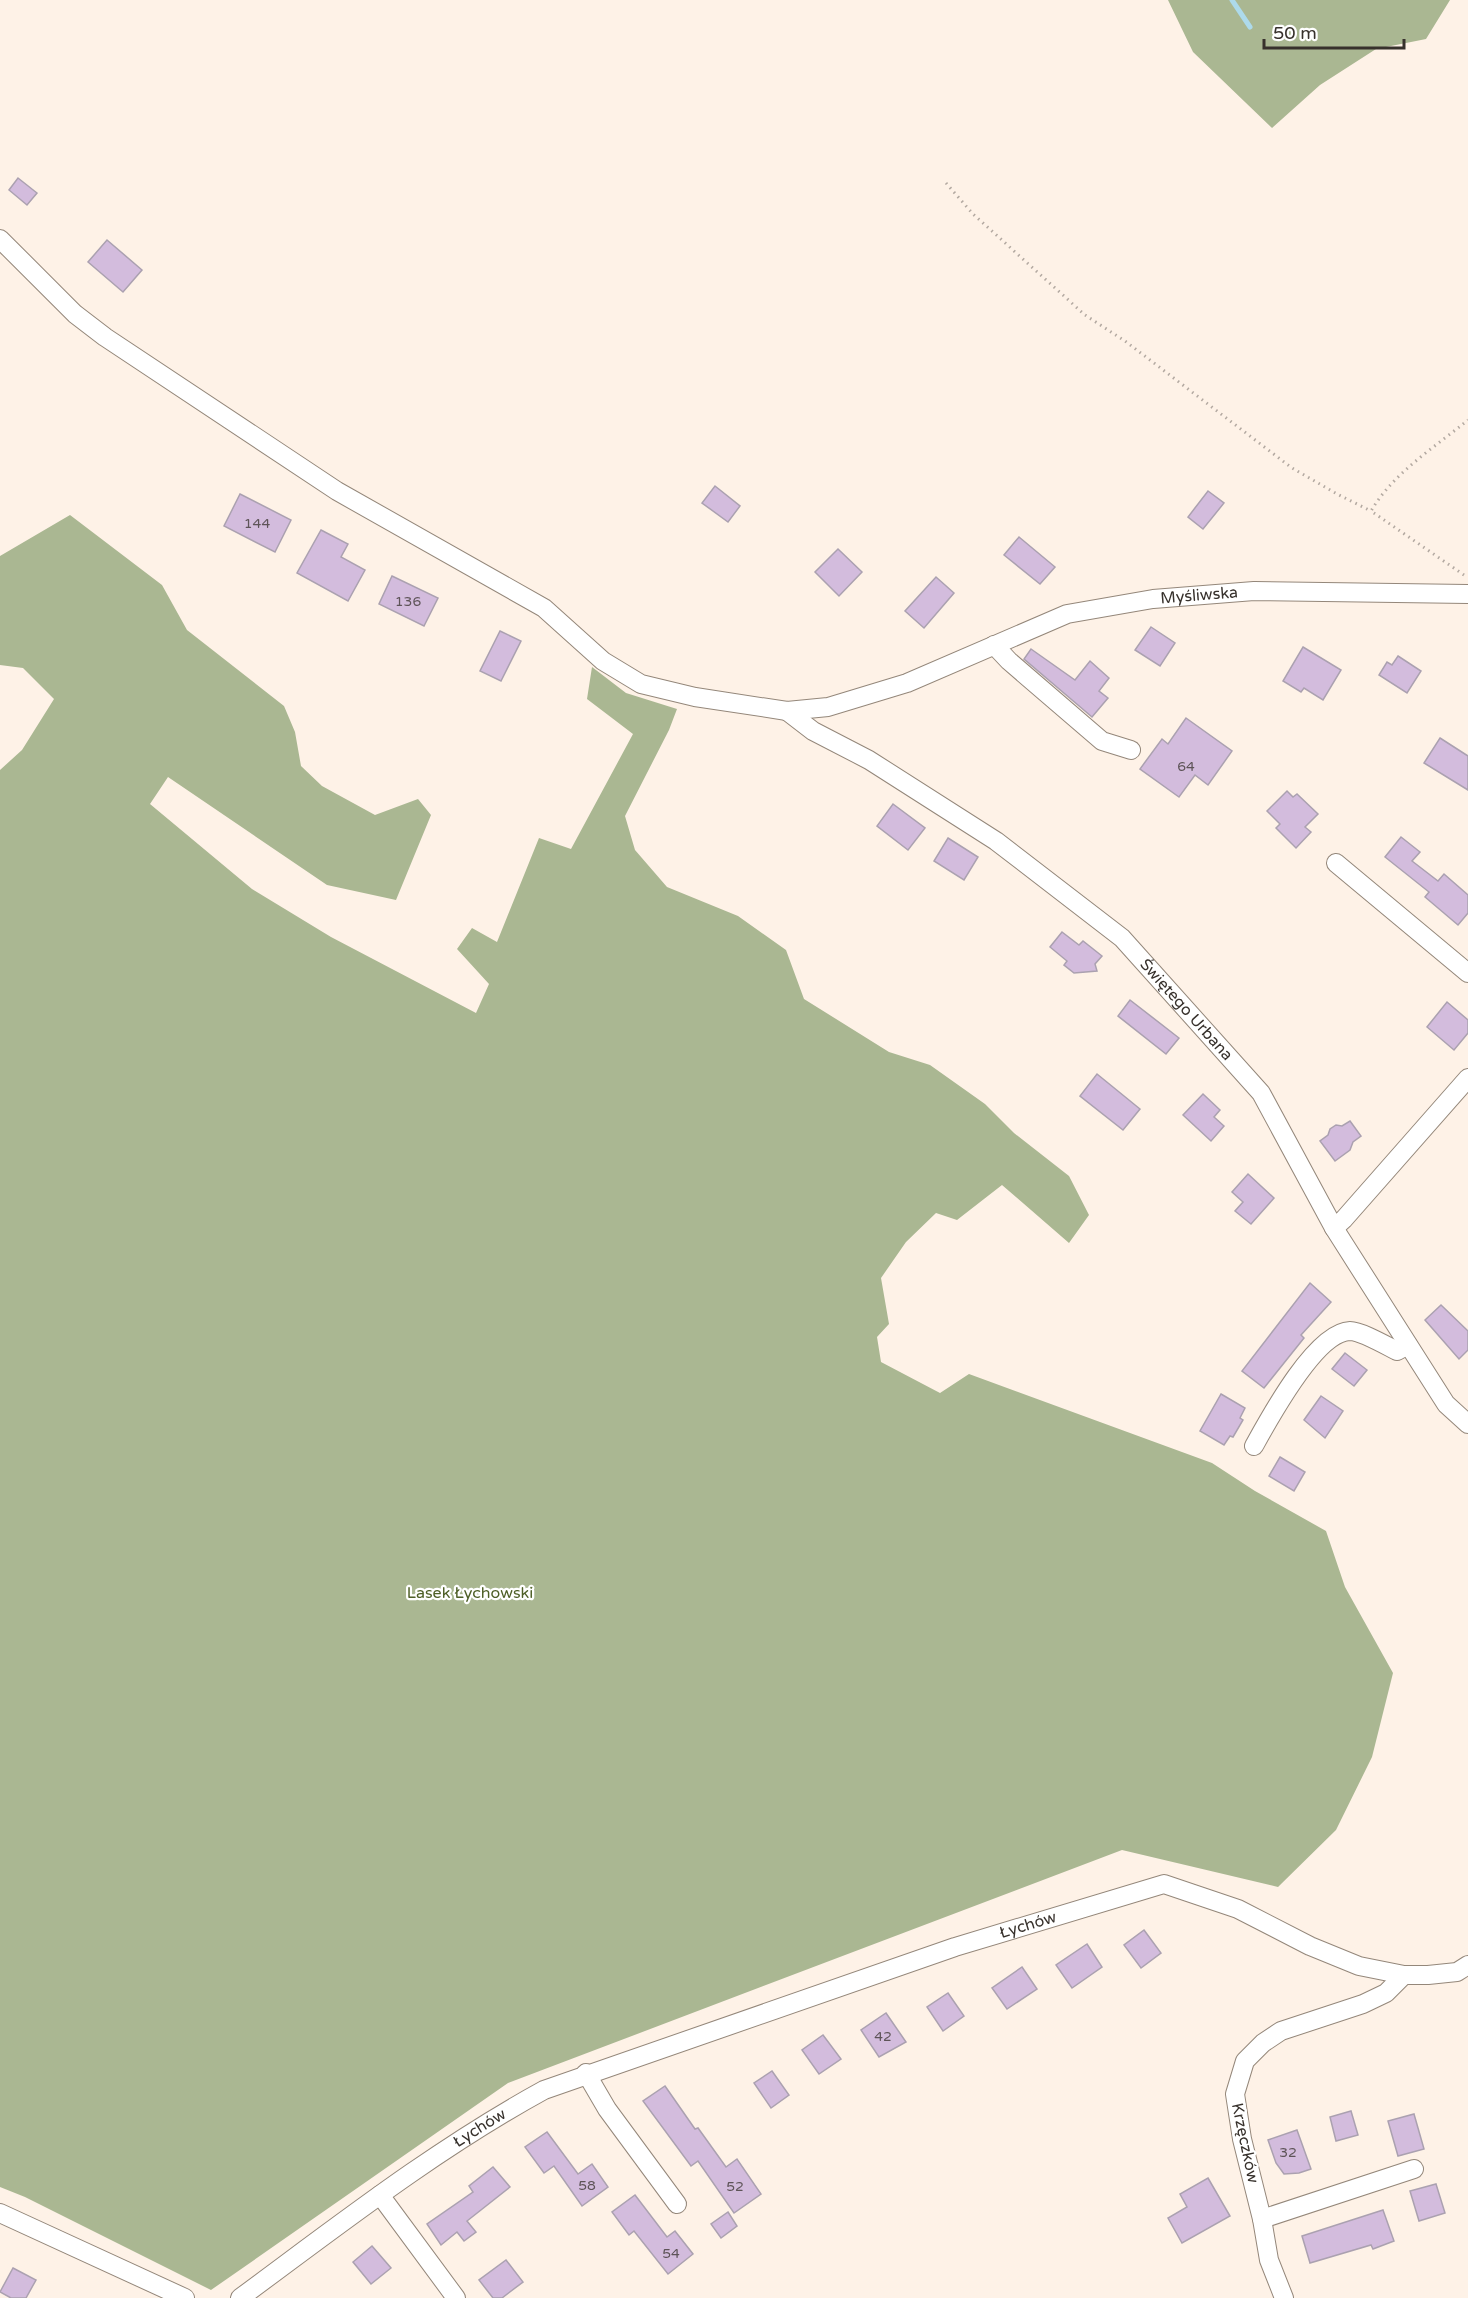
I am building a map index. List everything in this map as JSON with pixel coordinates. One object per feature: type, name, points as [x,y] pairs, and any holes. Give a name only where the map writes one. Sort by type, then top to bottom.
[{"type":"street","points":[[0,239],[75,314],[105,337],[337,491],[544,608],[603,661],[641,684],[695,697],[787,711]]},
{"type":"street","name":"Myśliwska","points":[[787,711],[828,707],[907,684],[1067,615],[1153,599],[1254,591],[1468,594]]},
{"type":"street","points":[[994,645],[1009,661],[1102,741],[1131,750]]},
{"type":"street","name":"Świętego Urbana","points":[[787,711],[813,731],[868,760],[996,841],[1122,938],[1261,1093],[1334,1228],[1446,1404],[1467,1420]]},
{"type":"street","points":[[1336,862],[1468,973]]},
{"type":"street","points":[[1334,1228],[1468,1078]]},
{"type":"street","points":[[1254,1446],[1275,1409],[1311,1357],[1335,1335],[1352,1331],[1397,1351],[1408,1345]]},
{"type":"street","name":"Łychów","points":[[240,2298],[448,2147],[505,2111],[544,2090],[586,2073],[955,1947],[1164,1884],[1238,1909],[1310,1946],[1359,1965],[1404,1975],[1428,1976],[1457,1972],[1468,1965]]},
{"type":"street","name":"Krzęczków","points":[[1284,2298],[1269,2260],[1262,2218],[1242,2139],[1235,2094],[1245,2061],[1263,2043],[1281,2031],[1363,2004],[1386,1993],[1404,1975]]},
{"type":"street","points":[[586,2073],[608,2109],[676,2204]]},
{"type":"street","points":[[1262,2218],[1414,2169]]},
{"type":"street","points":[[380,2195],[456,2298]]},
{"type":"street","points":[[0,2212],[185,2298]]},
{"type":"path","points":[[946,183],[973,214],[1085,315],[1125,341],[1292,468],[1336,494],[1371,511],[1468,578]]},
{"type":"path","points":[[1371,511],[1380,495],[1394,481],[1468,420]]},
{"type":"green space","points":[[1168,0],[1450,0],[1426,39],[1376,49],[1320,85],[1272,128],[1193,52]]},
{"type":"green space","name":"Lasek Łychowski","points":[[70,515],[162,585],[187,630],[284,706],[295,732],[301,766],[322,786],[375,815],[418,799],[431,815],[396,900],[327,885],[168,777],[150,804],[252,889],[331,937],[476,1013],[489,984],[457,949],[472,928],[497,942],[539,838],[571,849],[633,734],[587,699],[592,667],[626,693],[677,709],[669,730],[625,816],[635,850],[667,887],[738,916],[786,950],[804,999],[889,1052],[930,1065],[985,1104],[1014,1133],[1069,1176],[1089,1215],[1069,1243],[1002,1185],[957,1220],[936,1213],[906,1242],[881,1278],[889,1324],[877,1337],[881,1362],[940,1393],[969,1374],[1212,1463],[1255,1491],[1326,1531],[1345,1587],[1393,1673],[1372,1757],[1336,1830],[1278,1887],[1122,1850],[508,2083],[211,2290],[25,2197],[0,2187],[0,770],[22,750],[54,699],[23,668],[0,665],[0,556]]},
{"type":"building","points":[[18,178],[37,193],[27,205],[9,190]]},
{"type":"building","points":[[107,240],[142,270],[123,292],[88,262]]},
{"type":"building","points":[[715,486],[740,506],[728,522],[702,503]]},
{"type":"building","points":[[1208,491],[1224,503],[1203,529],[1188,517]]},
{"type":"building","points":[[240,494],[291,520],[275,552],[224,526]]},
{"type":"building","points":[[321,530],[348,544],[341,557],[365,570],[348,601],[297,573]]},
{"type":"building","points":[[1019,537],[1055,567],[1040,584],[1004,555]]},
{"type":"building","points":[[838,549],[862,572],[839,596],[815,572]]},
{"type":"building","points":[[392,576],[438,598],[424,626],[379,604]]},
{"type":"building","points":[[936,577],[954,593],[924,628],[905,611]]},
{"type":"building","points":[[1151,627],[1175,643],[1160,666],[1135,650]]},
{"type":"building","points":[[500,631],[521,641],[501,681],[480,671]]},
{"type":"building","points":[[1303,647],[1341,670],[1323,700],[1304,688],[1301,692],[1283,681]]},
{"type":"building","points":[[1031,649],[1075,680],[1090,661],[1109,678],[1099,691],[1108,698],[1092,717],[1024,659]]},
{"type":"building","points":[[1398,656],[1421,671],[1407,693],[1379,675],[1387,662],[1392,665]]},
{"type":"building","points":[[1186,718],[1232,751],[1208,785],[1195,775],[1179,797],[1140,769],[1162,739],[1168,744]]},
{"type":"building","points":[[1440,738],[1468,756],[1468,790],[1424,763]]},
{"type":"building","points":[[1287,791],[1293,797],[1297,794],[1318,814],[1305,827],[1311,832],[1296,848],[1276,828],[1280,824],[1267,811]]},
{"type":"building","points":[[893,804],[925,828],[908,850],[877,826]]},
{"type":"building","points":[[1401,837],[1420,852],[1412,861],[1438,881],[1444,874],[1468,895],[1468,913],[1458,925],[1425,897],[1429,892],[1385,857]]},
{"type":"building","points":[[948,838],[978,857],[964,880],[934,861]]},
{"type":"building","points":[[1062,932],[1079,945],[1083,941],[1102,956],[1095,964],[1097,971],[1074,973],[1064,965],[1067,961],[1050,947]]},
{"type":"building","points":[[1130,1000],[1179,1038],[1166,1054],[1118,1016]]},
{"type":"building","points":[[1447,1002],[1468,1020],[1468,1033],[1454,1050],[1427,1027]]},
{"type":"building","points":[[1097,1074],[1140,1109],[1123,1130],[1080,1096]]},
{"type":"building","points":[[1203,1094],[1220,1110],[1214,1117],[1224,1126],[1211,1141],[1183,1115]]},
{"type":"building","points":[[1350,1121],[1361,1136],[1353,1142],[1350,1150],[1335,1161],[1320,1141],[1336,1125],[1342,1126]]},
{"type":"building","points":[[1248,1174],[1274,1198],[1251,1224],[1235,1211],[1243,1202],[1232,1192]]},
{"type":"building","points":[[1310,1283],[1331,1302],[1301,1335],[1304,1338],[1264,1388],[1242,1371]]},
{"type":"building","points":[[1441,1305],[1468,1331],[1468,1350],[1459,1359],[1425,1320]]},
{"type":"building","points":[[1345,1353],[1367,1370],[1354,1386],[1332,1369]]},
{"type":"building","points":[[1221,1394],[1245,1408],[1240,1418],[1243,1420],[1233,1437],[1230,1436],[1224,1445],[1200,1431]]},
{"type":"building","points":[[1321,1396],[1343,1411],[1325,1438],[1304,1420]]},
{"type":"building","points":[[1280,1457],[1305,1472],[1294,1491],[1269,1476]]},
{"type":"building","points":[[1144,1930],[1161,1953],[1141,1968],[1124,1945]]},
{"type":"building","points":[[1087,1944],[1102,1967],[1072,1988],[1056,1965]]},
{"type":"building","points":[[1022,1967],[1037,1989],[1007,2009],[992,1988]]},
{"type":"building","points":[[948,1993],[964,2016],[943,2031],[927,2007]]},
{"type":"building","points":[[886,2013],[906,2042],[879,2057],[861,2030]]},
{"type":"building","points":[[823,2035],[841,2059],[819,2074],[802,2050]]},
{"type":"building","points":[[772,2071],[789,2095],[771,2108],[754,2083]]},
{"type":"building","points":[[665,2086],[695,2129],[698,2128],[726,2167],[737,2159],[761,2194],[734,2213],[698,2161],[691,2166],[643,2101]]},
{"type":"building","points":[[1351,2111],[1358,2135],[1336,2141],[1330,2117]]},
{"type":"building","points":[[1414,2114],[1424,2149],[1398,2156],[1388,2121]]},
{"type":"building","points":[[1297,2130],[1311,2169],[1284,2174],[1276,2163],[1268,2140]]},
{"type":"building","points":[[547,2132],[578,2174],[592,2164],[608,2187],[582,2206],[554,2166],[544,2173],[525,2147]]},
{"type":"building","points":[[493,2167],[510,2187],[467,2221],[476,2232],[464,2241],[457,2232],[441,2245],[427,2224],[473,2192],[469,2186]]},
{"type":"building","points":[[1208,2178],[1230,2216],[1182,2243],[1168,2218],[1187,2207],[1180,2194]]},
{"type":"building","points":[[1436,2184],[1445,2213],[1419,2221],[1410,2191]]},
{"type":"building","points":[[635,2195],[667,2237],[675,2231],[693,2254],[668,2274],[634,2231],[629,2235],[612,2212]]},
{"type":"building","points":[[1383,2210],[1394,2241],[1373,2249],[1371,2245],[1310,2263],[1302,2236]]},
{"type":"building","points":[[728,2212],[737,2226],[721,2238],[711,2224]]},
{"type":"building","points":[[372,2246],[391,2268],[371,2284],[353,2262]]},
{"type":"building","points":[[506,2260],[523,2282],[502,2298],[493,2298],[479,2280]]},
{"type":"building","points":[[13,2268],[36,2280],[26,2298],[11,2298],[0,2292]]},
{"type":"waterway","points":[[1232,0],[1250,27]]}]
